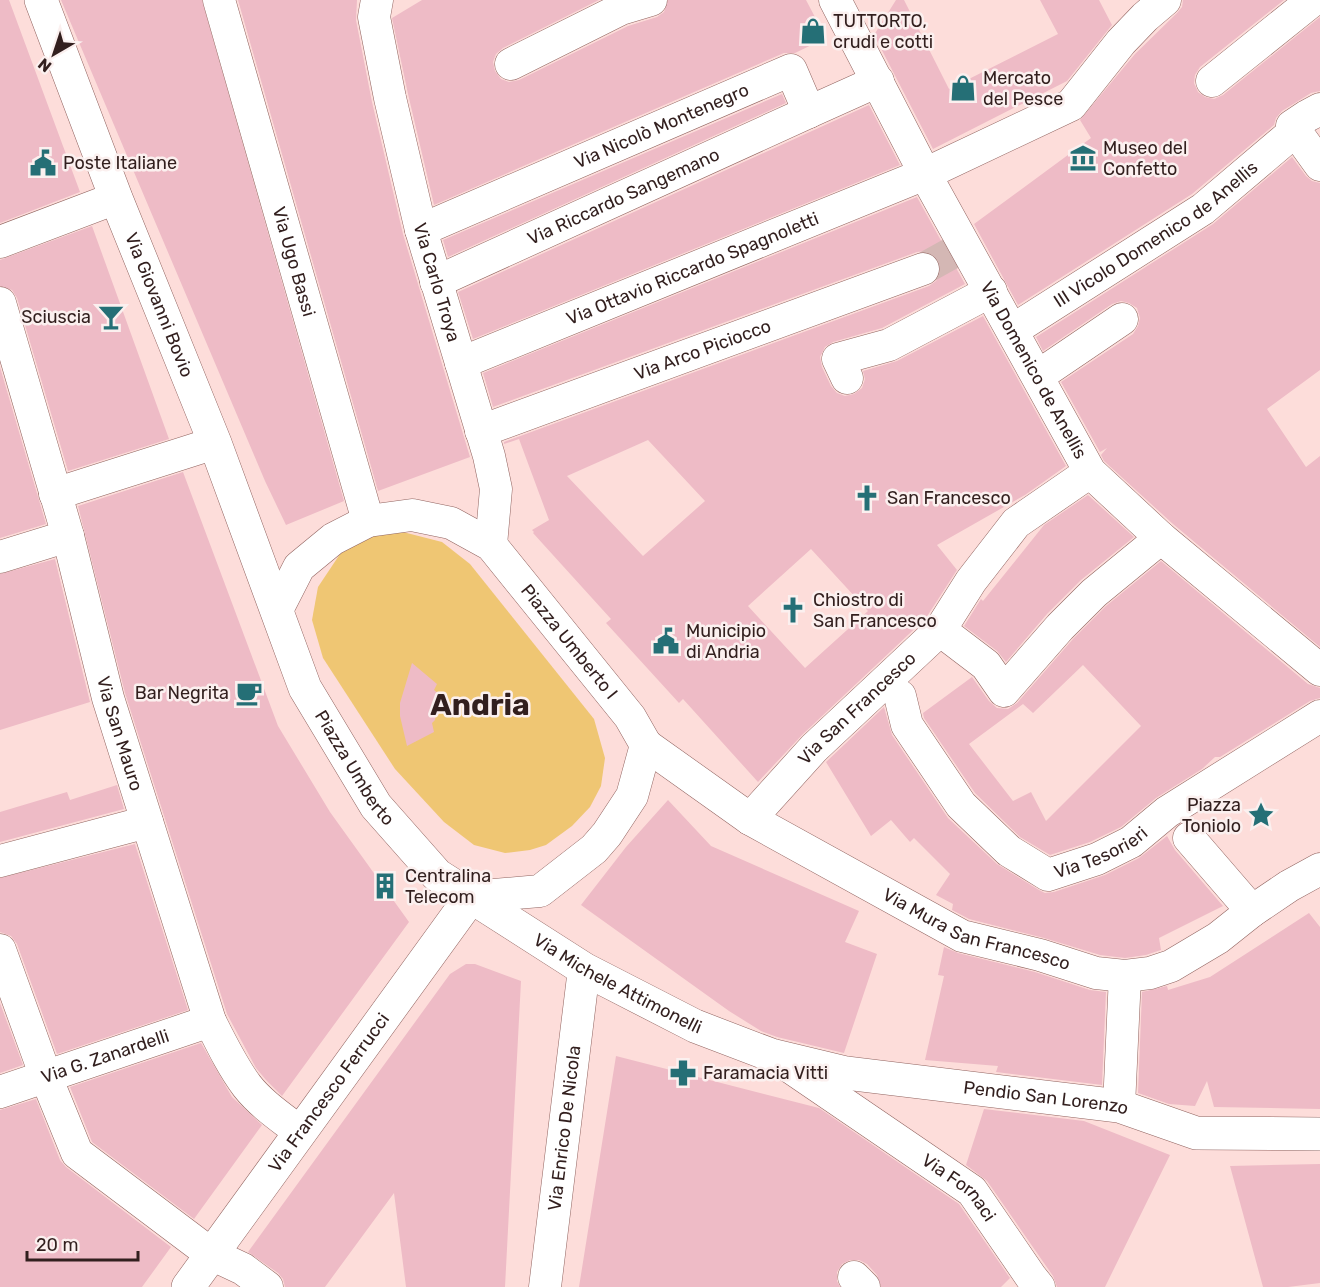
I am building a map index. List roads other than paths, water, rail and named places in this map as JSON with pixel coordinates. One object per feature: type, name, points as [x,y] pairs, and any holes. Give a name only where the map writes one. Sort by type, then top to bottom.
[{"type":"street","name":"Via Giovanni Bovio","points":[[41,0],[116,198],[215,443],[277,610]]},
{"type":"street","name":"Via Ugo Bassi","points":[[219,0],[368,521]]},
{"type":"street","points":[[511,64],[621,9],[651,0]]},
{"type":"street","name":"Via Domenico de Anellis","points":[[836,0],[925,174],[1090,472],[1161,538],[1320,670]]},
{"type":"street","name":"Via Ottavio Riccardo Spagnoletti","points":[[460,363],[925,174],[1071,105],[1121,42],[1144,17],[1165,0]]},
{"type":"street","points":[[1212,81],[1313,0]]},
{"type":"street","name":"Via Carlo Troya","points":[[375,9],[390,98],[421,230],[496,489],[491,545]]},
{"type":"street","name":"Via Nicolò Montenegro","points":[[421,230],[790,70],[809,112]]},
{"type":"street","points":[[809,112],[878,81]]},
{"type":"street","name":"III Vicolo Domenico de Anellis","points":[[1013,330],[1203,209],[1295,131],[1292,126],[1320,109]]},
{"type":"street","name":"Via Riccardo Sangemano","points":[[436,282],[809,112]]},
{"type":"street","points":[[1295,131],[1320,165]]},
{"type":"street","points":[[0,242],[116,198]]},
{"type":"street","name":"Via Arco Piciocco","points":[[481,431],[923,268]]},
{"type":"street","points":[[847,378],[838,359],[889,345],[991,291]]},
{"type":"street","name":"Via San Mauro","points":[[0,303],[68,536],[108,698],[210,1022],[248,1088],[272,1111],[300,1132]]},
{"type":"street","points":[[1038,376],[1122,319]]},
{"type":"street","points":[[55,494],[215,443]]},
{"type":"street","name":"Via San Francesco","points":[[750,819],[814,748],[940,630],[971,581],[1016,523],[1090,472]]},
{"type":"street","name":"Piazza Umberto I","points":[[277,610],[299,567],[333,539],[368,521],[412,515],[451,524],[491,545],[630,717],[646,745]]},
{"type":"street","points":[[0,557],[68,536]]},
{"type":"street","points":[[940,630],[986,665],[1004,692],[1060,627],[1094,593],[1161,538]]},
{"type":"street","name":"Piazza Umberto","points":[[277,610],[305,688],[376,806],[437,875],[471,897]]},
{"type":"street","name":"Via Tesorieri","points":[[900,696],[907,725],[961,805],[1009,851],[1048,875],[1098,859],[1131,842],[1167,812],[1320,716]]},
{"type":"street","points":[[471,897],[540,891],[594,849],[607,834],[632,796],[646,745]]},
{"type":"street","name":"Via Mura San Francesco","points":[[646,745],[750,819],[962,936],[1096,973],[1125,976],[1171,966],[1218,938],[1251,911],[1288,886],[1320,869]]},
{"type":"street","points":[[0,861],[147,822]]},
{"type":"street","points":[[1189,838],[1251,911]]},
{"type":"street","name":"Via Michele Attimonelli","points":[[471,897],[584,969],[694,1026],[771,1054]]},
{"type":"street","name":"Via Francesco Ferrucci","points":[[188,1287],[471,897]]},
{"type":"street","points":[[0,950],[46,1077],[77,1153],[211,1254],[243,1269],[267,1287]]},
{"type":"street","name":"Via Enrico De Nicola","points":[[545,1287],[584,969]]},
{"type":"street","points":[[1119,1106],[1125,976]]},
{"type":"street","name":"Via G. Zanardelli","points":[[0,1092],[210,1022]]},
{"type":"street","name":"Pendio San Lorenzo","points":[[771,1054],[846,1072],[1119,1106],[1196,1133],[1320,1134]]},
{"type":"street","name":"Via Fornaci","points":[[771,1054],[972,1191],[1030,1284]]},
{"type":"tunnel","points":[[923,269],[966,245]]},
{"type":"place","name":"TUTTORTO, crudi e cotti","points":[[813,31]]},
{"type":"place","name":"Mercato del Pesce","points":[[963,88]]},
{"type":"place","name":"Museo del Confetto","points":[[1083,158]]},
{"type":"place","name":"Poste Italiane","points":[[43,163]]},
{"type":"place","name":"Sciuscia","points":[[111,317]]},
{"type":"place","name":"San Francesco","points":[[867,498]]},
{"type":"place","name":"Chiostro di San Francesco","points":[[793,610]]},
{"type":"place","name":"Municipio di Andria","points":[[666,641]]},
{"type":"place","name":"Bar Negrita","points":[[249,693]]},
{"type":"place","name":"Piazza Toniolo","points":[[1261,815]]},
{"type":"place","name":"Centralina Telecom","points":[[385,886]]},
{"type":"place","name":"Faramacia Vitti","points":[[683,1073]]},
{"type":"district","name":"Andria","points":[[480,705]]}]
